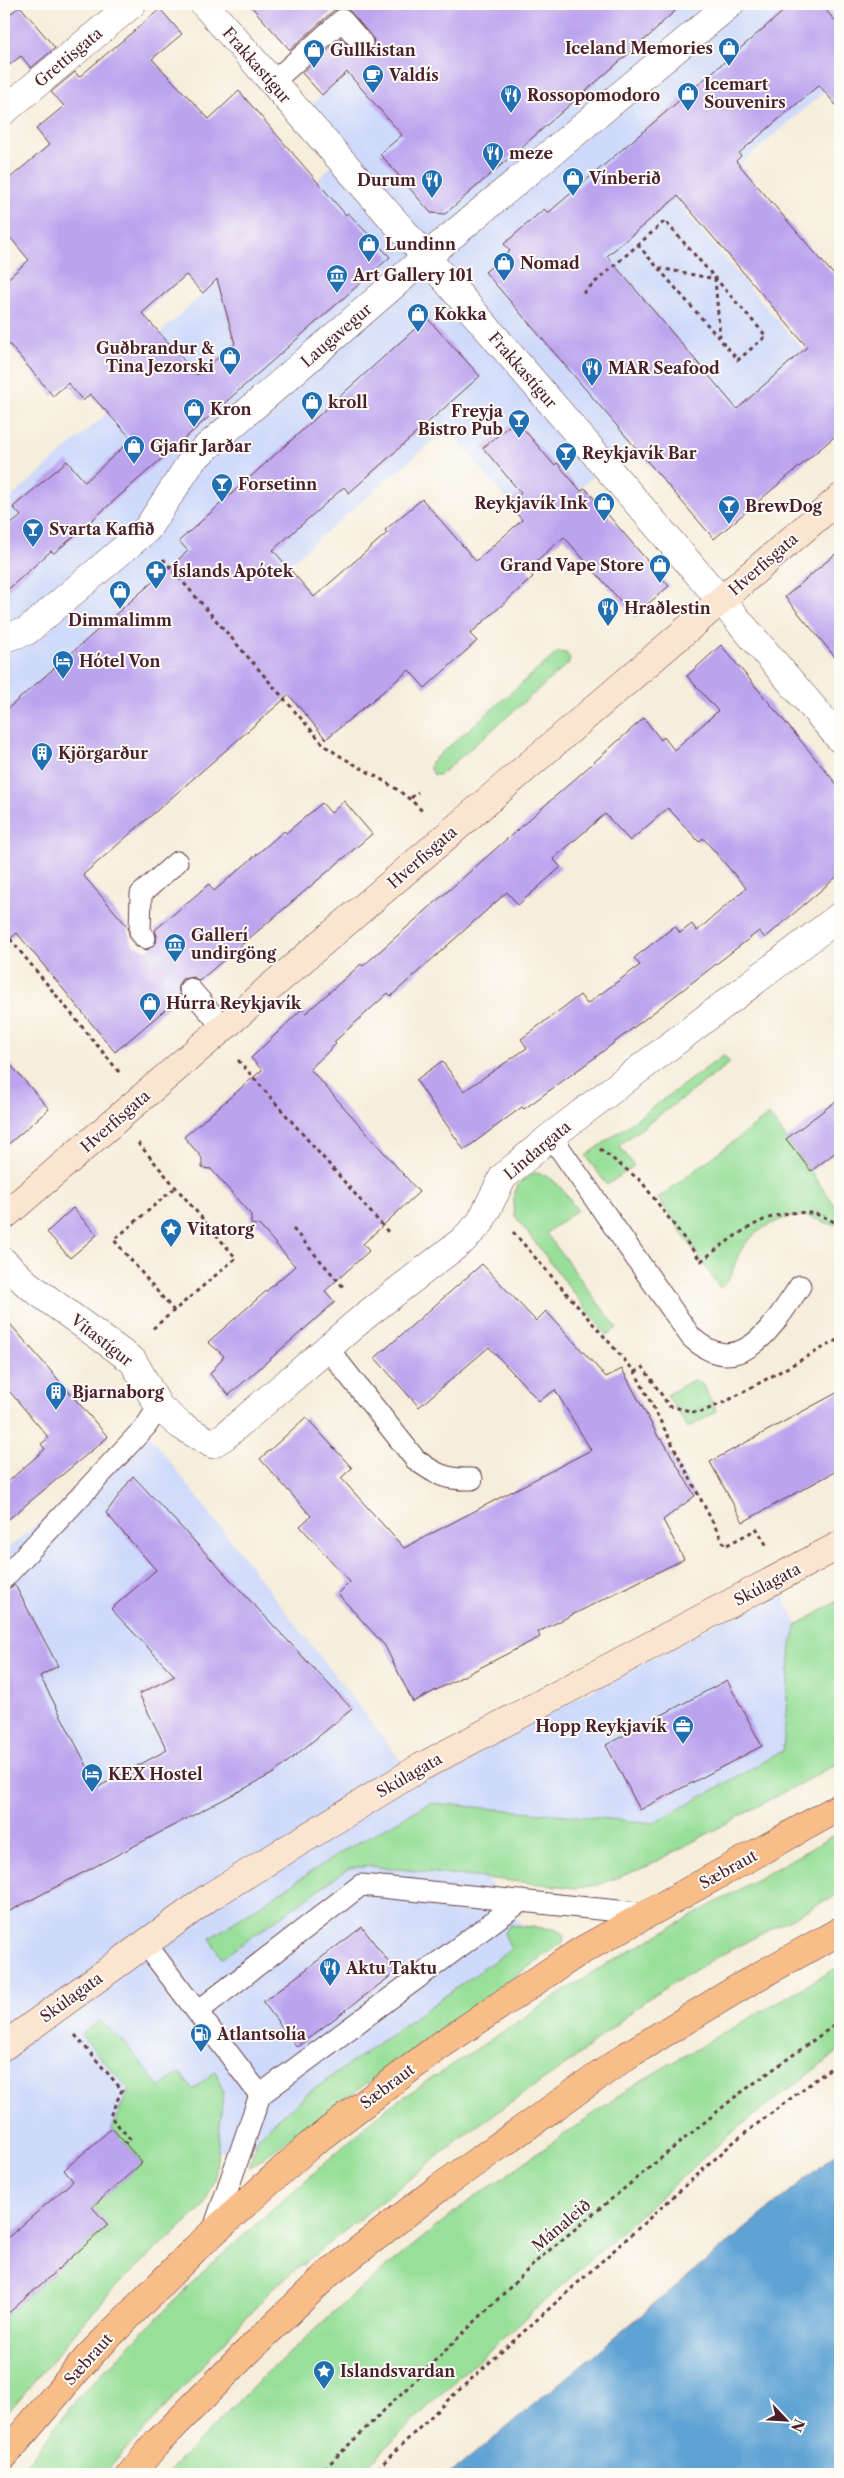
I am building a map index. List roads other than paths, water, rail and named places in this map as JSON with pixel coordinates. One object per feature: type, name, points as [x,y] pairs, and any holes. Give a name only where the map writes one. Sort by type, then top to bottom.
[{"type":"main road","name":"Sæbraut","points":[[4,2456],[89,2356],[212,2234],[310,2145],[438,2048],[579,1952],[840,1807]]},
{"type":"main road","points":[[131,2474],[155,2445],[242,2356],[328,2274],[439,2188],[628,2055],[755,1978],[840,1931]]},
{"type":"street","name":"Grettisgata","points":[[4,110],[132,4]]},
{"type":"street","name":"Frakkastígur","points":[[204,4],[426,257],[840,739]]},
{"type":"street","name":"Laugavegur","points":[[4,638],[27,631],[142,534],[193,459],[426,257],[730,4]]},
{"type":"street","name":"Hverfisgata","points":[[4,1216],[840,498]]},
{"type":"street","name":"Lindargata","points":[[212,1444],[225,1436],[366,1315],[462,1241],[480,1223],[503,1177],[558,1131],[840,916]]},
{"type":"street","name":"Vitastígur","points":[[4,1262],[27,1284],[133,1361],[159,1407],[180,1425],[212,1444]]},
{"type":"street","name":"Skúlagata","points":[[4,2046],[210,1896],[421,1767],[840,1545]]},
{"type":"lane","points":[[273,82],[342,20],[362,42]]},
{"type":"lane","points":[[145,938],[140,932],[141,894],[177,862]]},
{"type":"lane","points":[[190,989],[220,1031]]},
{"type":"lane","points":[[558,1131],[560,1149],[691,1337],[702,1347],[720,1354],[750,1348],[768,1333],[800,1286]]},
{"type":"lane","points":[[328,1349],[415,1459],[432,1472],[453,1480],[472,1479]]},
{"type":"lane","points":[[4,1578],[146,1426],[159,1407]]},
{"type":"lane","points":[[197,2012],[361,1885],[648,1914]]},
{"type":"lane","points":[[212,2234],[260,2095],[521,1901]]},
{"type":"lane","points":[[145,1943],[260,2095]]},
{"type":"water","points":[[840,2150],[840,2474],[450,2474]]},
{"type":"place","name":"Iceland Memories","points":[[729,67]]},
{"type":"place","name":"Gullkistan","points":[[314,69]]},
{"type":"place","name":"Valdís","points":[[373,94]]},
{"type":"place","name":"Icemart Souvenirs","points":[[688,112]]},
{"type":"place","name":"Rossopomodoro","points":[[511,114]]},
{"type":"place","name":"meze","points":[[493,172]]},
{"type":"place","name":"Vínberið","points":[[573,197]]},
{"type":"place","name":"Durum","points":[[432,199]]},
{"type":"place","name":"Lundinn","points":[[369,263]]},
{"type":"place","name":"Nomad","points":[[504,282]]},
{"type":"place","name":"Art Gallery 101","points":[[337,294]]},
{"type":"place","name":"Kokka","points":[[418,333]]},
{"type":"place","name":"Guðbrandur & Tina Jezorski","points":[[230,376]]},
{"type":"place","name":"MAR Seafood","points":[[592,387]]},
{"type":"place","name":"kroll","points":[[312,421]]},
{"type":"place","name":"Kron","points":[[194,428]]},
{"type":"place","name":"Freyja Bistro Pub","points":[[519,439]]},
{"type":"place","name":"Gjafir Jarðar","points":[[134,465]]},
{"type":"place","name":"Reykjavík Bar","points":[[566,472]]},
{"type":"place","name":"Forsetinn","points":[[222,503]]},
{"type":"place","name":"Reykjavík Ink","points":[[604,522]]},
{"type":"place","name":"BrewDog","points":[[729,525]]},
{"type":"place","name":"Svarta Kaffið","points":[[33,548]]},
{"type":"place","name":"Grand Vape Store","points":[[660,584]]},
{"type":"place","name":"Íslands Apótek","points":[[156,590]]},
{"type":"place","name":"Dimmalimm","points":[[120,610]]},
{"type":"place","name":"Hraðlestin","points":[[608,627]]},
{"type":"place","name":"Hótel Von","points":[[63,680]]},
{"type":"place","name":"Kjörgarður","points":[[42,772]]},
{"type":"place","name":"Gallerí undirgöng","points":[[175,963]]},
{"type":"place","name":"Húrra Reykjavík","points":[[150,1022]]},
{"type":"place","name":"Vitatorg","points":[[171,1248]]},
{"type":"place","name":"Bjarnaborg","points":[[56,1411]]},
{"type":"place","name":"Hopp Reykjavík","points":[[683,1745]]},
{"type":"place","name":"KEX Hostel","points":[[92,1793]]},
{"type":"place","name":"Aktu Taktu","points":[[330,1987]]},
{"type":"place","name":"Atlantsolía","points":[[201,2053]]},
{"type":"place","name":"Islandsvardan","points":[[324,2390]]}]
